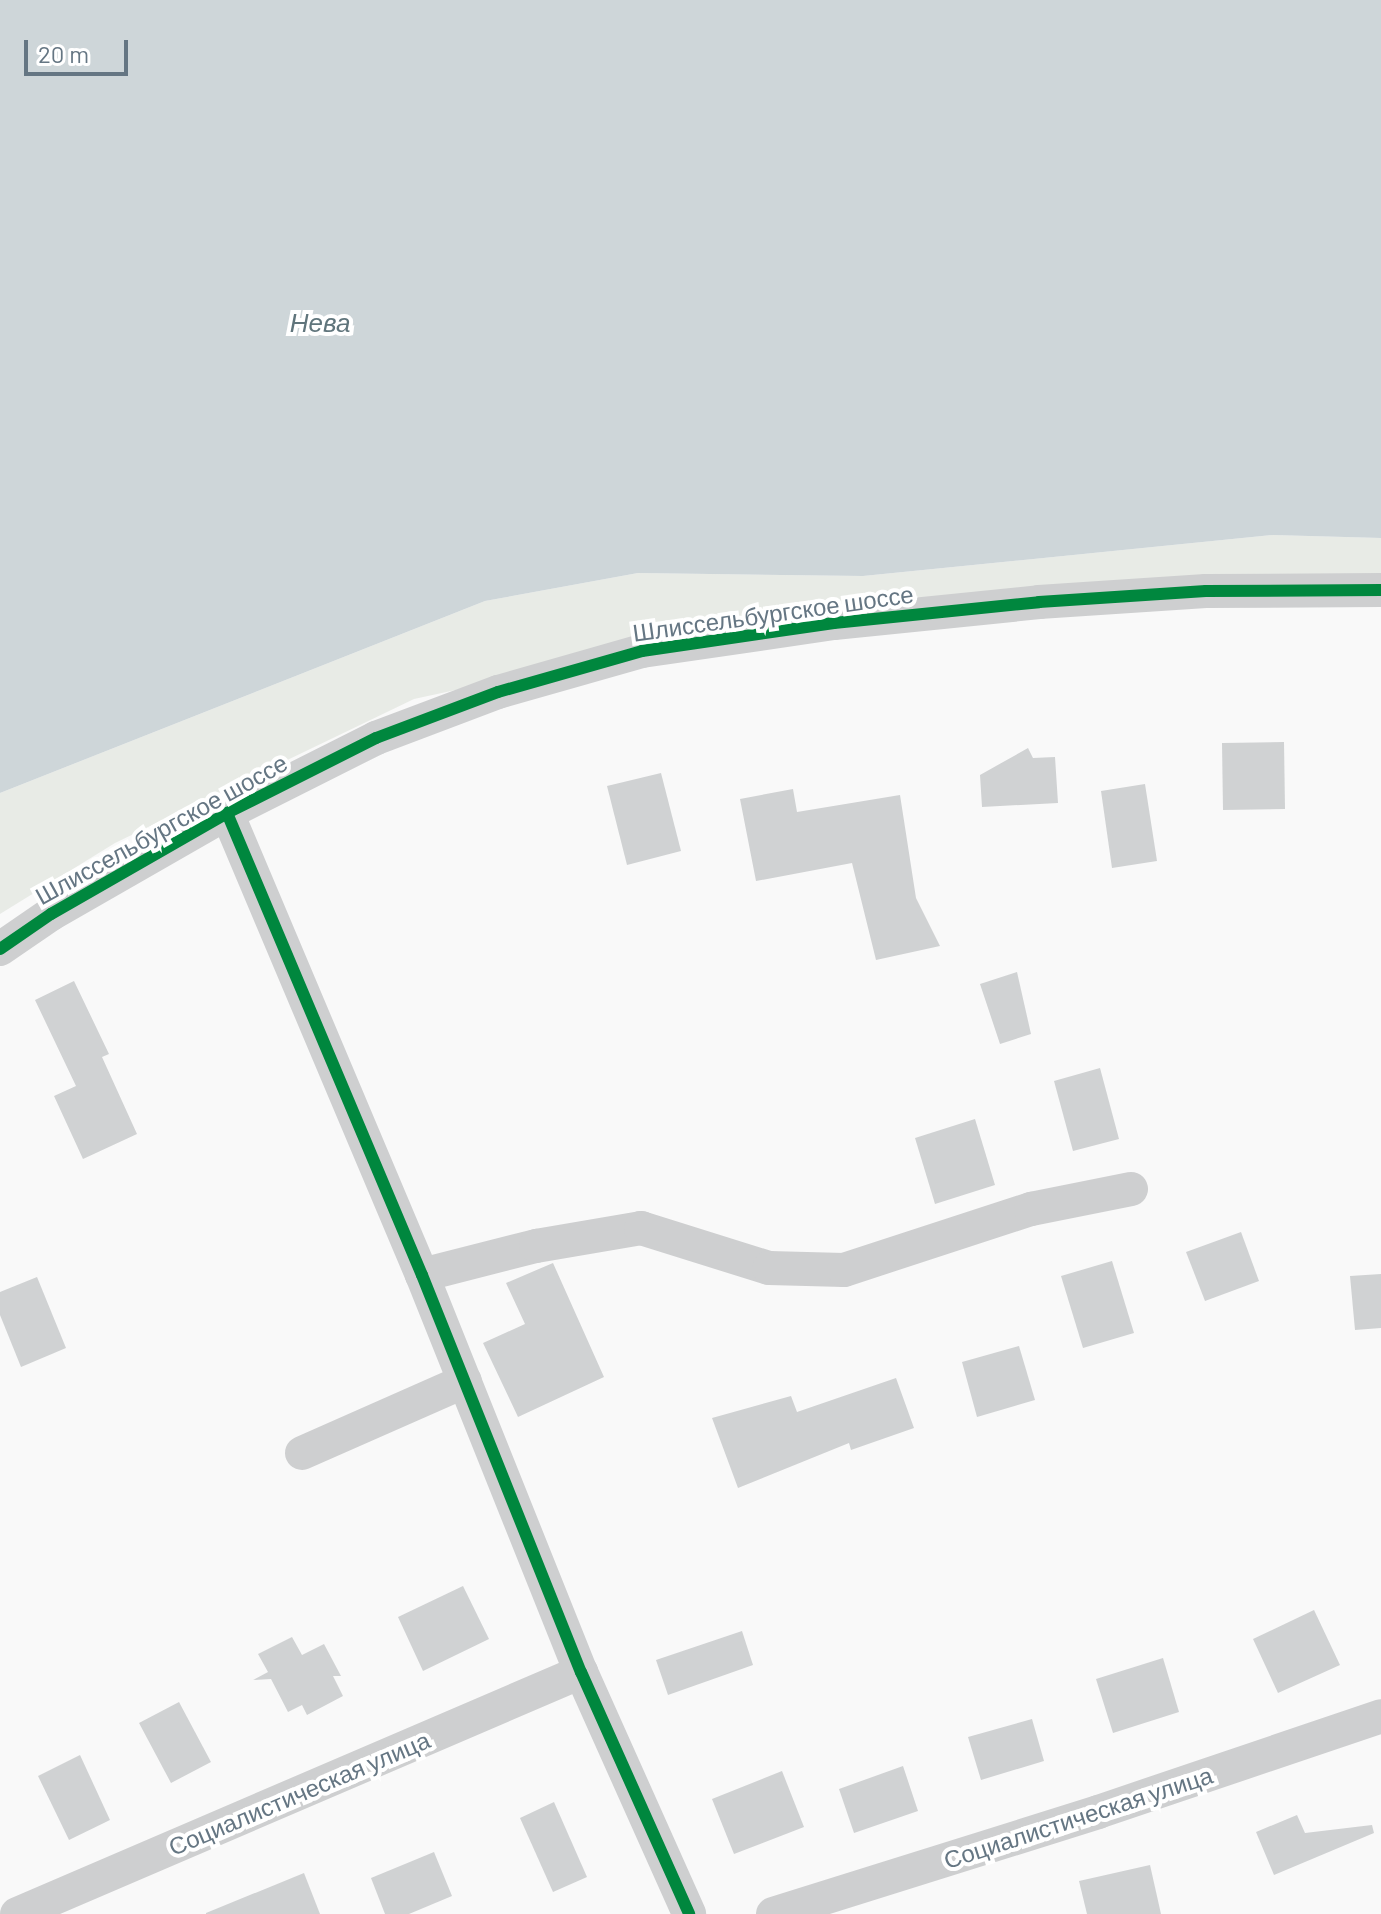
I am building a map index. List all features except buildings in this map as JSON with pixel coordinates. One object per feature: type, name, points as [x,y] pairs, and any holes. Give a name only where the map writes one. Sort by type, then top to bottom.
[{"type":"street","name":"Шлиссельбургское шоссе","points":[[0,949],[51,914],[227,813],[376,738],[498,692],[642,651],[834,623],[1039,602],[1206,591],[1381,590]]},
{"type":"street","points":[[227,813],[422,1275],[581,1672],[689,1914]]},
{"type":"street","points":[[422,1275],[536,1246],[641,1228],[769,1268],[844,1270],[1031,1209],[1131,1189]]},
{"type":"street","points":[[302,1453],[465,1381]]},
{"type":"street","name":"Социалистическая улица","points":[[17,1914],[581,1672]]},
{"type":"street","name":"Социалистическая улица","points":[[773,1914],[1098,1812],[1381,1716]]},
{"type":"shaded area","points":[[1273,535],[1381,538],[1381,587],[872,600],[414,699],[115,843],[0,914],[0,793],[485,601],[638,573],[863,576]]},
{"type":"water","name":"Нева","points":[[0,0],[1381,0],[1381,538],[1273,535],[863,576],[638,573],[485,601],[0,793]]},
{"type":"cycle path","points":[[0,949],[51,914],[227,813],[376,738],[498,692],[642,651],[834,623],[1039,602],[1206,591],[1381,590]]},
{"type":"cycle path","points":[[227,813],[422,1275],[581,1672],[689,1914]]}]
